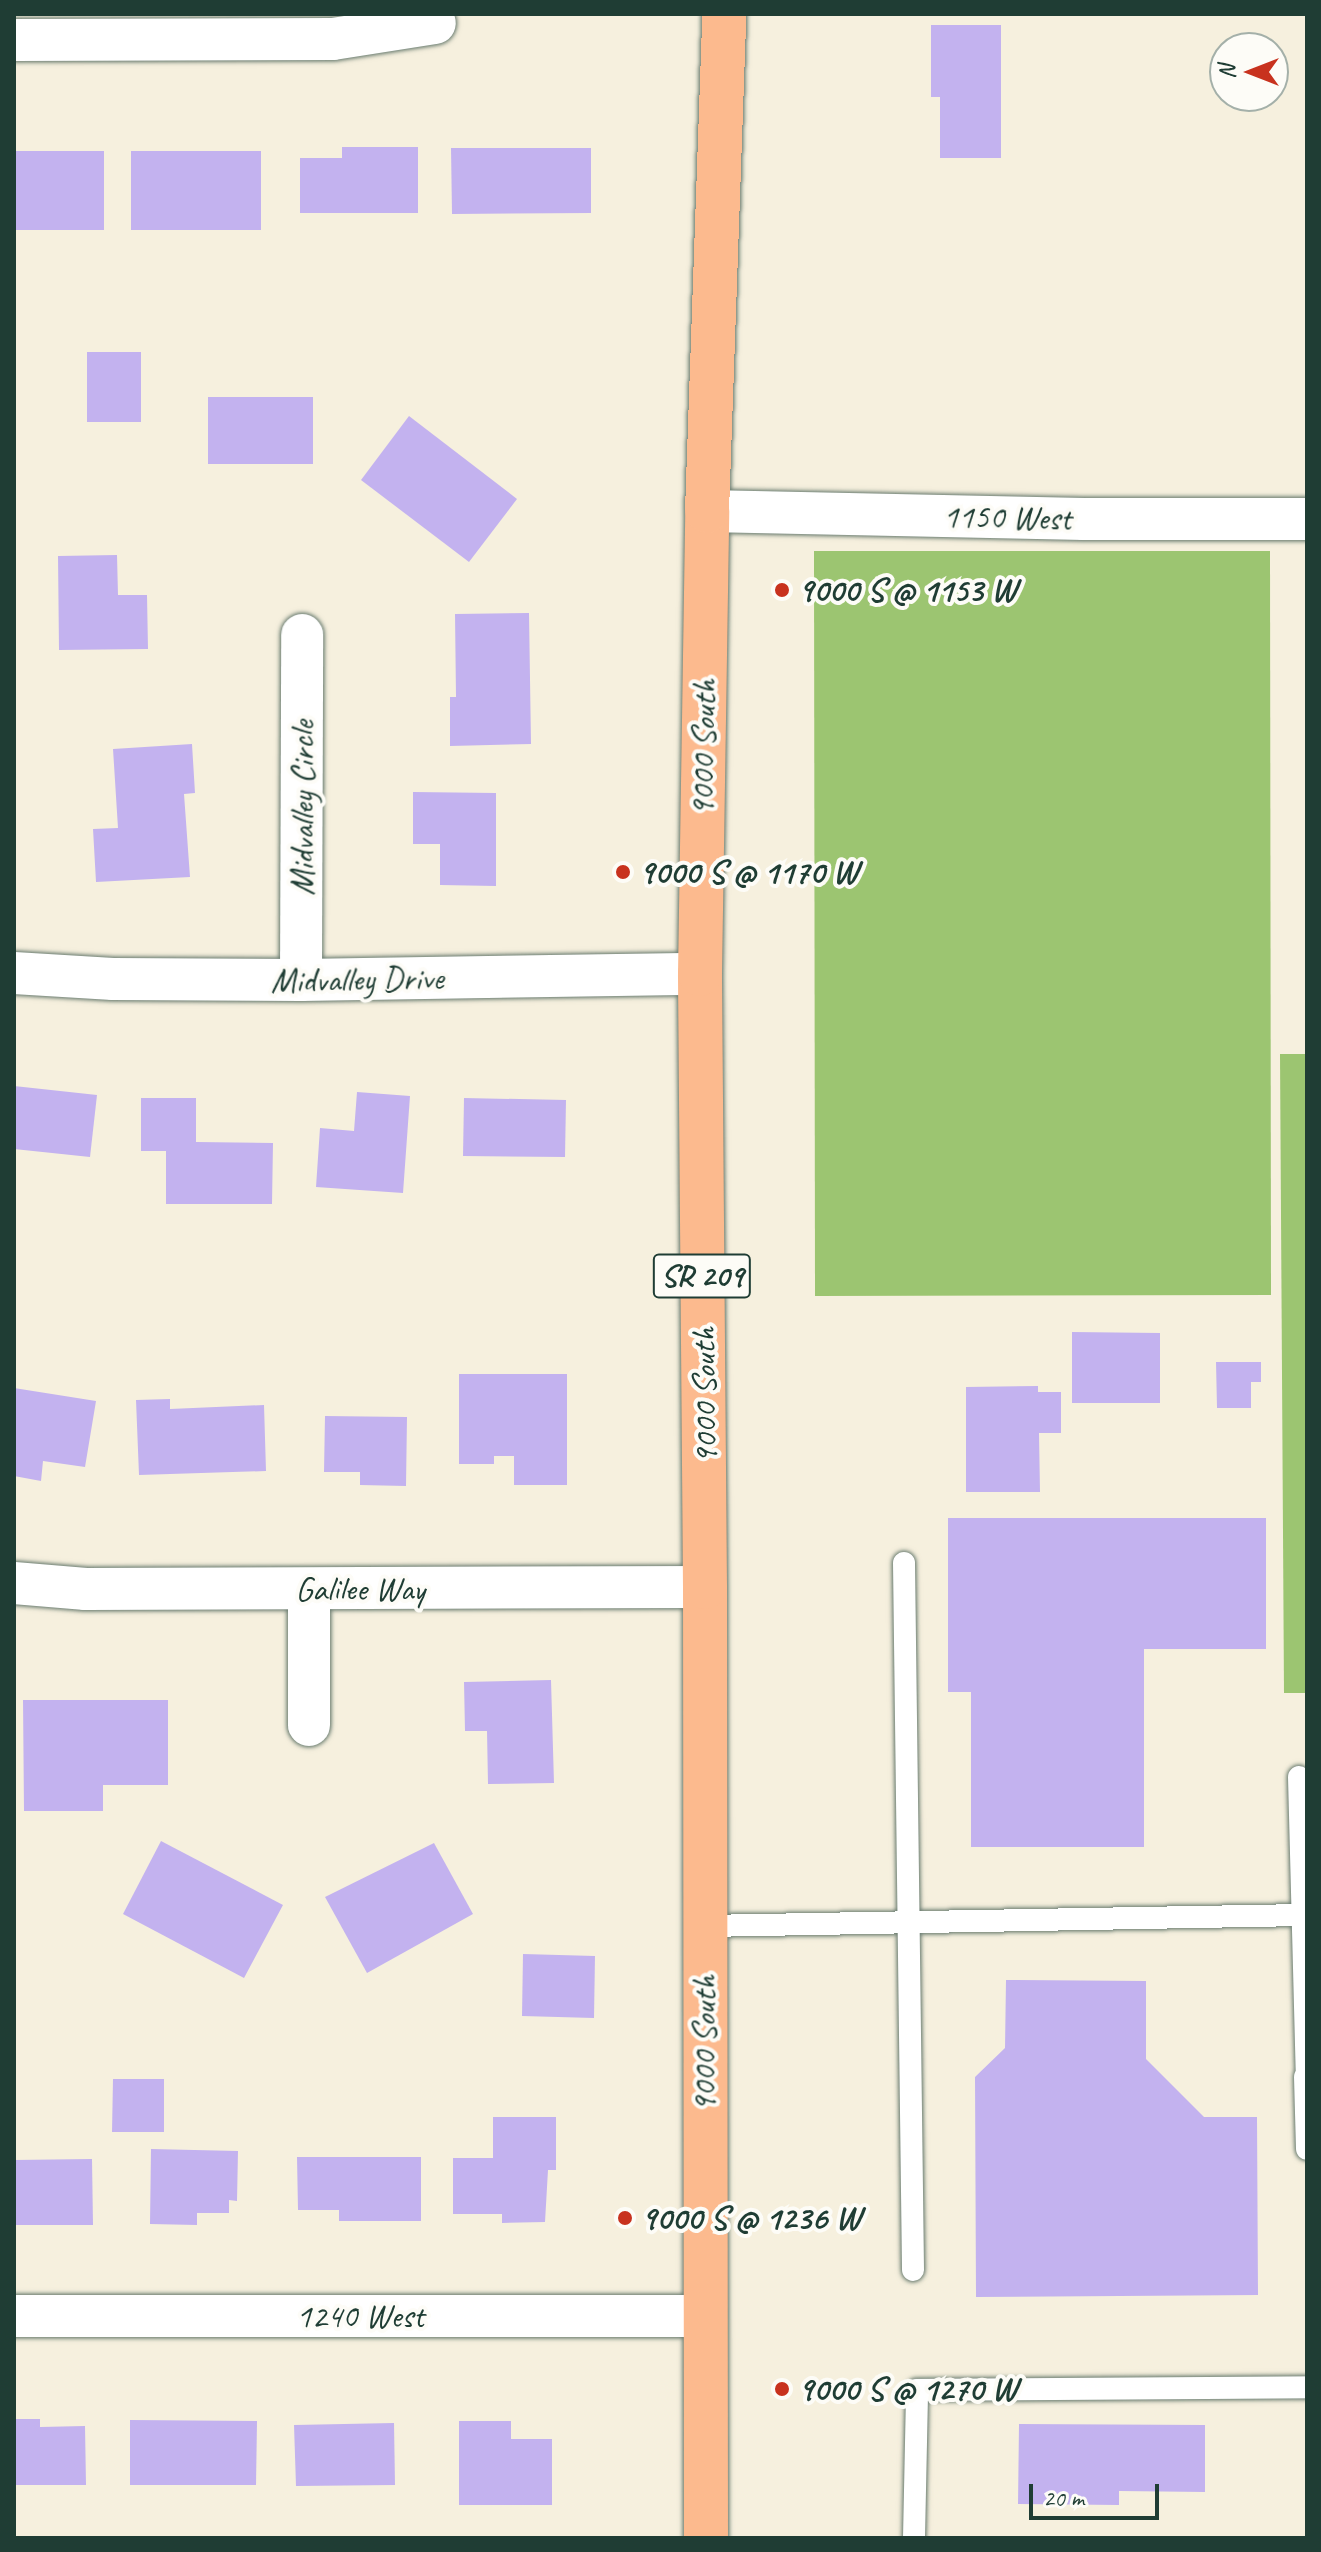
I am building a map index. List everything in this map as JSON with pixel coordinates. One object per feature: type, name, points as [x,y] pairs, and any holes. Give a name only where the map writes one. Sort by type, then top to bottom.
[{"type":"main road","name":"9000 South","points":[[706,2538],[705,1587],[700,974],[707,511],[724,14]]},
{"type":"street","points":[[14,40],[333,39],[435,23]]},
{"type":"street","name":"1150 West","points":[[707,511],[1084,519],[1307,519]]},
{"type":"street","name":"Midvalley Circle","points":[[301,980],[302,635]]},
{"type":"street","name":"Midvalley Drive","points":[[14,973],[113,979],[301,980],[700,974]]},
{"type":"street","name":"Galilee Way","points":[[14,1583],[86,1589],[705,1587]]},
{"type":"street","points":[[309,1590],[309,1725]]},
{"type":"street","name":"1240 West","points":[[14,2316],[705,2316]]},
{"type":"lane","points":[[904,1563],[913,2270]]},
{"type":"lane","points":[[1299,1777],[1307,2149]]},
{"type":"lane","points":[[704,1926],[1302,1915]]},
{"type":"lane","points":[[914,2538],[917,2390],[1307,2387]]},
{"type":"green space","points":[[814,551],[1270,551],[1271,1295],[815,1296]]},
{"type":"green space","points":[[1280,1054],[1307,1054],[1307,1693],[1284,1693]]},
{"type":"building","points":[[931,25],[1001,25],[1001,158],[940,158],[940,97],[931,97]]},
{"type":"building","points":[[342,147],[418,147],[418,213],[300,213],[300,158],[342,158]]},
{"type":"building","points":[[451,148],[591,148],[591,213],[452,214]]},
{"type":"building","points":[[14,151],[104,151],[104,230],[14,230]]},
{"type":"building","points":[[131,151],[261,151],[261,230],[131,230]]},
{"type":"building","points":[[87,352],[141,352],[141,422],[87,422]]},
{"type":"building","points":[[208,397],[313,397],[313,464],[208,464]]},
{"type":"building","points":[[409,416],[517,499],[469,562],[361,480]]},
{"type":"building","points":[[117,555],[118,595],[147,595],[148,649],[59,650],[58,556]]},
{"type":"building","points":[[529,613],[531,744],[450,746],[450,697],[456,697],[455,614]]},
{"type":"building","points":[[192,744],[195,793],[184,794],[190,877],[96,882],[93,829],[118,828],[113,749]]},
{"type":"building","points":[[413,792],[496,793],[496,886],[440,885],[440,844],[413,844]]},
{"type":"building","points":[[14,1086],[97,1095],[90,1157],[14,1149]]},
{"type":"building","points":[[357,1092],[410,1096],[403,1193],[316,1187],[320,1128],[354,1131]]},
{"type":"building","points":[[141,1098],[196,1098],[196,1142],[273,1143],[272,1204],[166,1204],[166,1151],[141,1151]]},
{"type":"building","points":[[464,1098],[566,1100],[565,1157],[463,1156]]},
{"type":"building","points":[[1072,1332],[1160,1333],[1160,1403],[1072,1403]]},
{"type":"building","points":[[1216,1362],[1261,1362],[1261,1382],[1251,1382],[1251,1408],[1217,1408]]},
{"type":"building","points":[[459,1374],[567,1374],[567,1485],[514,1485],[514,1456],[494,1456],[494,1464],[459,1464]]},
{"type":"building","points":[[1038,1386],[1038,1392],[1061,1392],[1061,1433],[1039,1433],[1040,1492],[966,1492],[966,1387]]},
{"type":"building","points":[[14,1388],[96,1401],[85,1467],[43,1461],[41,1481],[14,1476]]},
{"type":"building","points":[[170,1399],[170,1409],[264,1405],[266,1471],[139,1475],[136,1400]]},
{"type":"building","points":[[325,1416],[407,1417],[406,1486],[360,1485],[360,1472],[324,1472]]},
{"type":"building","points":[[948,1518],[1266,1518],[1266,1649],[1144,1649],[1144,1847],[971,1847],[971,1692],[948,1692]]},
{"type":"building","points":[[551,1680],[554,1783],[488,1784],[487,1731],[465,1731],[464,1682]]},
{"type":"building","points":[[23,1700],[168,1700],[168,1785],[103,1785],[103,1811],[24,1811]]},
{"type":"building","points":[[161,1841],[283,1905],[244,1978],[123,1914]]},
{"type":"building","points":[[434,1843],[473,1914],[367,1973],[325,1897]]},
{"type":"building","points":[[523,1954],[595,1956],[594,2018],[522,2016]]},
{"type":"building","points":[[1006,1980],[1146,1981],[1146,2059],[1204,2117],[1257,2117],[1258,2295],[976,2297],[975,2077],[1005,2048]]},
{"type":"building","points":[[113,2079],[164,2079],[164,2132],[112,2132]]},
{"type":"building","points":[[493,2117],[556,2117],[556,2170],[548,2170],[545,2222],[502,2223],[502,2214],[453,2214],[453,2158],[493,2158]]},
{"type":"building","points":[[151,2149],[238,2151],[237,2201],[229,2200],[229,2213],[197,2213],[197,2225],[150,2224]]},
{"type":"building","points":[[297,2157],[421,2157],[421,2221],[339,2221],[339,2210],[298,2210]]},
{"type":"building","points":[[92,2159],[93,2225],[14,2225],[14,2160]]},
{"type":"building","points":[[14,2419],[40,2419],[40,2427],[85,2426],[86,2485],[14,2485]]},
{"type":"building","points":[[130,2420],[257,2421],[256,2485],[130,2485]]},
{"type":"building","points":[[459,2421],[511,2421],[511,2439],[552,2439],[552,2505],[459,2505]]},
{"type":"building","points":[[394,2423],[395,2485],[296,2486],[294,2425]]},
{"type":"building","points":[[1019,2424],[1205,2425],[1205,2492],[1119,2491],[1119,2505],[1018,2504]]},
{"type":"place","name":"9000 S @ 1153 W","points":[[782,590]]},
{"type":"place","name":"9000 S @ 1170 W","points":[[623,872]]},
{"type":"place","name":"9000 S @ 1236 W","points":[[625,2218]]},
{"type":"place","name":"9000 S @ 1270 W","points":[[782,2389]]}]
